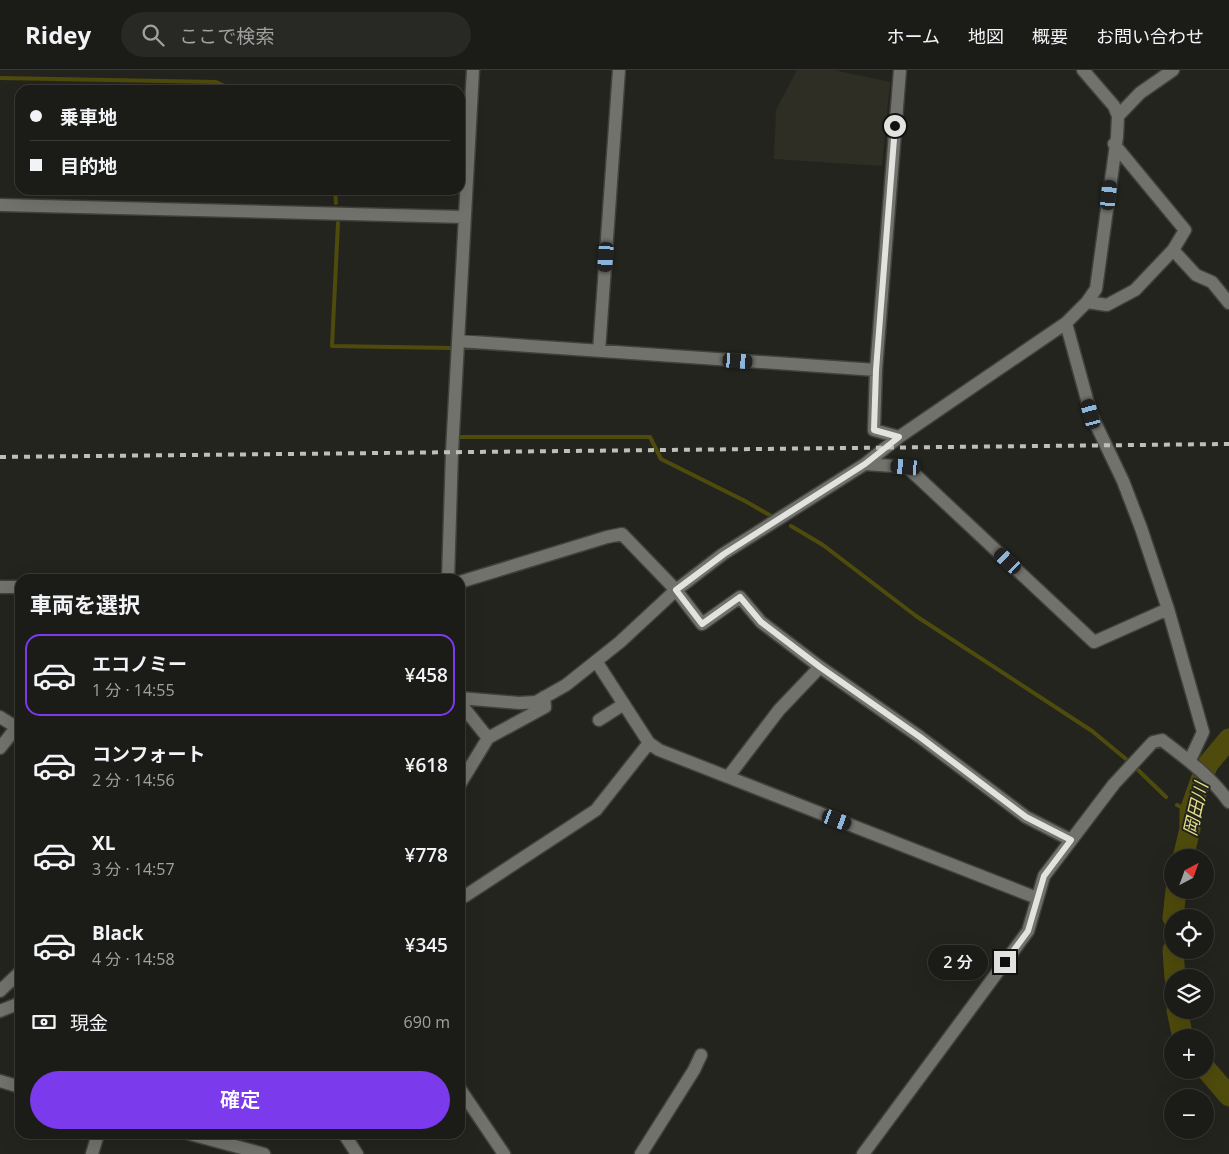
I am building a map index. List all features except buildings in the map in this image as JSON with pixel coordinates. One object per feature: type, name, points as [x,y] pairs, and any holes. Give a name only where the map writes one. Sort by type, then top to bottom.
[{"type":"street","points":[[448,574],[452,452],[473,70]]},
{"type":"street","points":[[599,351],[619,70]]},
{"type":"street","points":[[899,437],[874,430],[876,370],[900,70]]},
{"type":"street","points":[[465,698],[519,703],[536,702],[566,685],[620,642],[676,590],[724,554],[865,464],[899,437],[1066,323],[1087,302],[1096,289],[1118,116],[1114,106],[1083,70]]},
{"type":"street","points":[[1118,116],[1140,93],[1173,70]]},
{"type":"street","points":[[1087,302],[1106,305],[1135,290],[1173,250],[1185,230],[1114,144]]},
{"type":"street","points":[[0,205],[464,217]]},
{"type":"street","points":[[1173,250],[1196,275],[1212,282],[1229,304]]},
{"type":"street","points":[[1066,323],[1091,414],[1126,489],[1141,528],[1168,609],[1203,732],[1190,760]]},
{"type":"street","points":[[458,342],[876,370]]},
{"type":"street","points":[[865,464],[906,467],[1094,642],[1168,609]]},
{"type":"street","points":[[465,580],[622,534],[676,590],[702,624],[740,597],[761,622],[820,667],[920,737],[1026,817],[1071,840]]},
{"type":"street","points":[[0,587],[15,587]]},
{"type":"street","points":[[596,661],[650,744],[658,750],[1036,898]]},
{"type":"street","points":[[728,777],[780,710],[820,667]]},
{"type":"street","points":[[465,776],[488,738],[545,707],[544,697]]},
{"type":"street","points":[[599,720],[624,704]]},
{"type":"street","points":[[465,710],[488,738]]},
{"type":"street","points":[[0,717],[15,724]]},
{"type":"street","points":[[0,748],[15,731]]},
{"type":"street","points":[[863,1154],[1028,931],[1036,898],[1044,876],[1114,784],[1153,742],[1162,740],[1190,760],[1218,786],[1229,802]]},
{"type":"street","points":[[465,896],[596,810],[650,744]]},
{"type":"street","points":[[0,991],[15,977]]},
{"type":"street","points":[[0,1011],[15,1005]]},
{"type":"street","points":[[641,1154],[694,1070],[701,1055]]},
{"type":"street","points":[[0,1081],[15,1086]]},
{"type":"street","points":[[465,1096],[504,1154]]},
{"type":"street","points":[[92,1154],[96,1139]]},
{"type":"street","points":[[208,1139],[264,1154]]},
{"type":"street","points":[[347,1139],[357,1154]]},
{"type":"shaded area","points":[[797,70],[834,70],[890,82],[882,166],[774,159],[776,110]]},
{"type":"waterway","points":[[0,78],[216,82],[223,85]]},
{"type":"waterway","points":[[335,195],[336,203]]},
{"type":"waterway","points":[[338,223],[332,346],[451,348]]},
{"type":"waterway","points":[[458,434],[457,437],[650,437],[661,459],[773,517]]},
{"type":"waterway","points":[[791,526],[823,545],[916,616],[1092,731],[1126,759]]},
{"type":"waterway","name":"岡田川","points":[[1185,849],[1190,829],[1190,811],[1201,780],[1208,764],[1229,739]]},
{"type":"waterway","points":[[1137,769],[1166,797]]},
{"type":"waterway","points":[[1177,805],[1190,811]]},
{"type":"waterway","name":"岡田川","points":[[1174,909],[1175,899]]},
{"type":"waterway","name":"岡田川","points":[[1174,959],[1174,969]]},
{"type":"waterway","name":"岡田川","points":[[1179,1019],[1181,1029]]},
{"type":"waterway","name":"岡田川","points":[[1214,1078],[1229,1096]]},
{"type":"railway","points":[[0,457],[1229,444]]},
{"type":"route","points":[[895,126],[876,370],[874,430],[899,437],[865,464],[724,554],[676,590],[702,624],[740,597],[761,622],[820,667],[920,737],[1026,817],[1071,840],[1044,876],[1036,898],[1028,931],[1005,962]]}]
